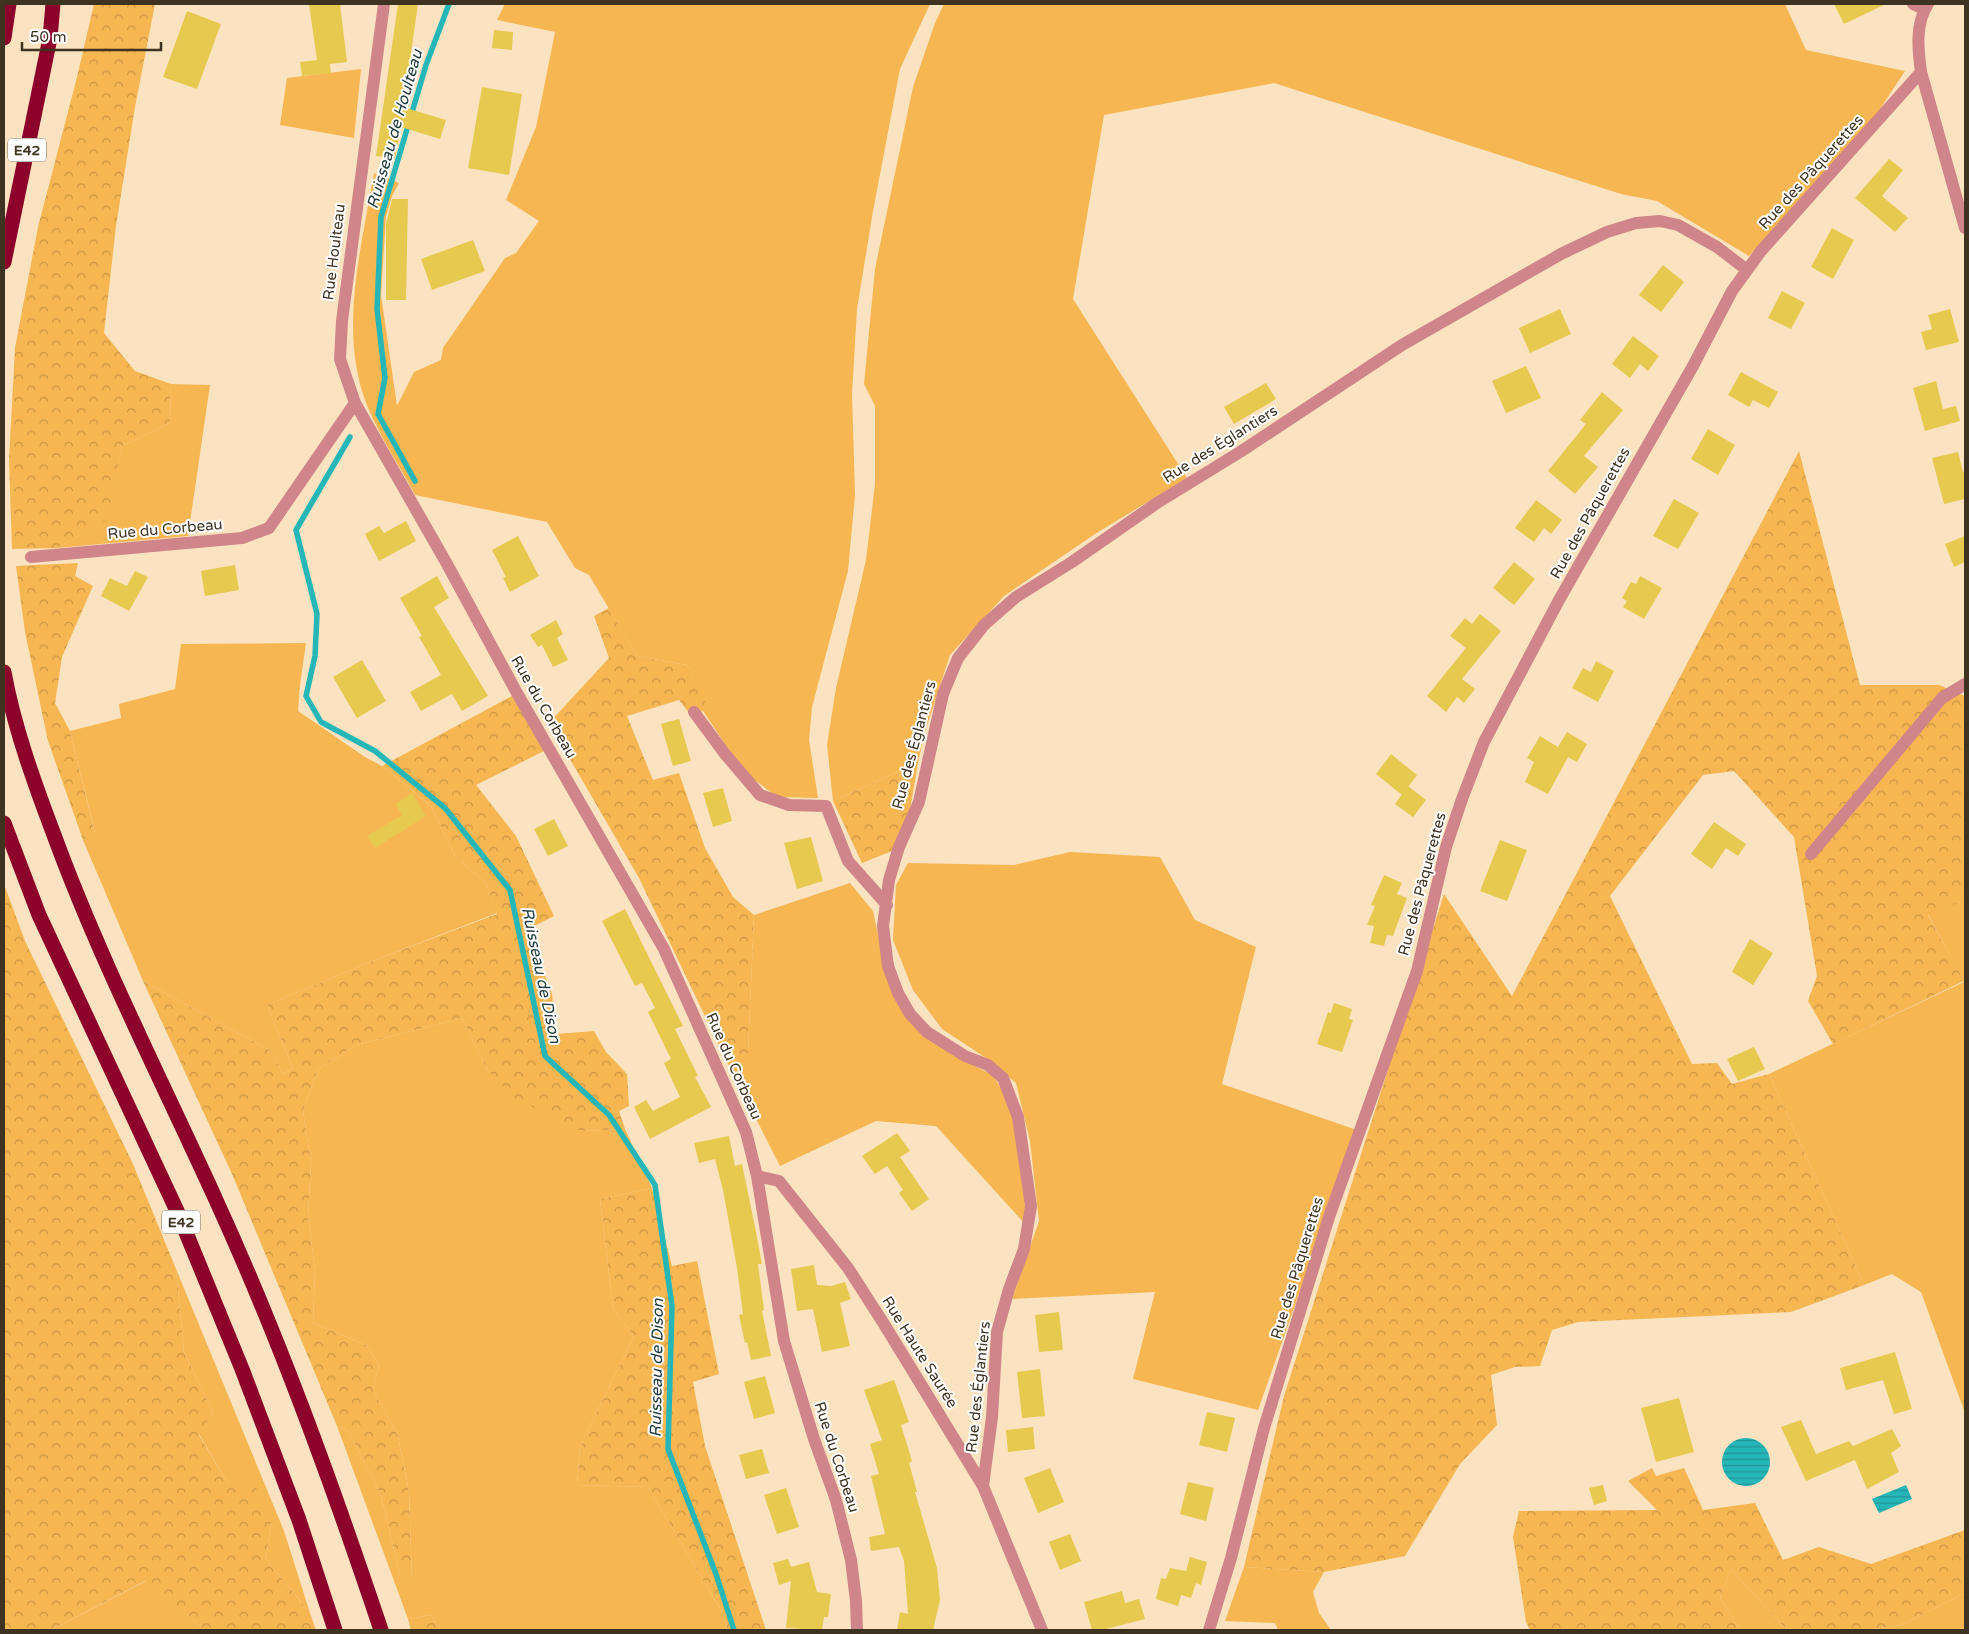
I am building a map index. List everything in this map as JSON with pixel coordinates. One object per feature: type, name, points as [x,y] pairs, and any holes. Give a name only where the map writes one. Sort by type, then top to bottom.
[{"type":"highway","points":[[4,38],[9,4]]},
{"type":"highway","name":"E42","points":[[4,262],[50,38],[53,4]]},
{"type":"highway","points":[[50,38],[64,4]]},
{"type":"highway","name":"E42","points":[[4,672],[8,692],[38,792],[77,898],[217,1201],[283,1356],[339,1504],[381,1630]]},
{"type":"highway","name":"E42","points":[[4,823],[39,915],[178,1214],[242,1369],[299,1520],[335,1630]]},
{"type":"street","name":"Rue Houlteau","points":[[384,4],[342,321],[340,359],[355,403],[404,491]]},
{"type":"street","points":[[1922,5],[1918,48],[1921,72],[1965,228]]},
{"type":"street","name":"Rue des Pâquerettes","points":[[1209,1630],[1231,1558],[1264,1428],[1329,1216],[1417,971],[1446,847],[1481,750],[1559,600],[1693,366],[1732,291],[1761,251],[1921,72]]},
{"type":"street","name":"Rue des Églantiers","points":[[983,1486],[992,1418],[997,1332],[1009,1289],[1024,1248],[1031,1206],[1020,1127],[1018,1117],[1002,1078],[988,1065],[965,1056],[927,1032],[910,1014],[898,992],[888,966],[883,926],[889,880],[899,847],[918,802],[943,694],[958,658],[984,625],[1016,597],[1072,562],[1157,503],[1240,452],[1402,345],[1561,254],[1607,232],[1636,223],[1660,221],[1678,225],[1717,247],[1747,270]]},
{"type":"street","name":"Rue du Corbeau","points":[[31,557],[242,538],[269,528],[286,506],[330,437],[355,403]]},
{"type":"street","name":"Rue du Corbeau","points":[[404,491],[664,950],[746,1132],[758,1176],[784,1341],[814,1439],[836,1500],[851,1560],[857,1630]]},
{"type":"street","points":[[1811,854],[1942,698],[1965,684]]},
{"type":"street","points":[[694,712],[724,754],[760,795],[788,804],[826,806],[848,861],[887,905]]},
{"type":"street","name":"Rue Haute Saurée","points":[[758,1176],[779,1181],[848,1268],[884,1324],[983,1486],[1042,1630]]},
{"type":"green space","points":[[94,4],[155,4],[135,107],[116,226],[104,333],[135,371],[171,384],[170,423],[122,446],[109,519],[57,548],[12,549],[9,460],[15,348],[38,227]]},
{"type":"green space","points":[[505,4],[930,4],[900,69],[873,211],[857,309],[852,394],[855,495],[848,571],[812,707],[809,740],[818,798],[777,797],[743,771],[703,711],[707,708],[687,665],[637,656],[589,575],[575,568],[547,522],[415,495],[372,418],[362,391],[356,364],[353,310],[359,255],[374,173],[399,183],[392,196],[386,216],[381,295],[397,406],[414,372],[441,360],[443,348],[505,258],[516,253],[539,221],[506,200],[536,127],[555,32],[497,20]]},
{"type":"green space","points":[[944,4],[1785,4],[1806,50],[1905,71],[1865,132],[1749,256],[1657,201],[1621,194],[1274,83],[1104,115],[1073,299],[1187,478],[1095,534],[1004,596],[950,655],[924,735],[918,763],[833,801],[827,745],[836,688],[866,560],[875,484],[875,406],[864,384],[875,269],[913,87],[935,23]]},
{"type":"green space","points":[[361,69],[354,138],[280,125],[287,78]]},
{"type":"green space","points":[[171,384],[210,385],[188,536],[57,548],[108,519],[122,446],[170,423]]},
{"type":"green space","points":[[1799,451],[1860,685],[1939,685],[1965,696],[1965,900],[1928,915],[1964,981],[1833,1044],[1808,1001],[1817,976],[1794,837],[1734,771],[1703,775],[1610,896],[1692,1064],[1717,1063],[1732,1084],[1769,1074],[1864,1285],[1791,1312],[1578,1322],[1552,1330],[1540,1366],[1515,1367],[1491,1375],[1497,1425],[1460,1464],[1405,1556],[1324,1572],[1244,1567],[1284,1396],[1444,894],[1512,996]]},
{"type":"green space","points":[[78,563],[75,576],[93,586],[62,657],[55,703],[70,731],[95,834],[83,840],[48,741],[25,632],[16,566]]},
{"type":"green space","points":[[609,608],[637,656],[687,665],[708,708],[692,717],[679,700],[627,716],[653,780],[679,773],[705,848],[733,897],[754,915],[748,1053],[724,1056],[639,878],[549,723],[609,658],[594,616]]},
{"type":"green space","points":[[306,643],[298,711],[365,757],[382,766],[431,806],[455,856],[486,883],[497,913],[375,960],[267,1005],[293,1069],[283,1074],[271,1051],[143,981],[83,840],[95,833],[70,731],[121,718],[119,704],[175,689],[181,644]]},
{"type":"green space","points":[[512,696],[544,751],[476,785],[516,836],[554,916],[528,929],[552,994],[556,1034],[594,1031],[606,1052],[627,1074],[629,1106],[619,1111],[625,1129],[582,1131],[514,1098],[488,1071],[462,1018],[356,1045],[318,1069],[303,1111],[311,1162],[308,1216],[315,1269],[313,1323],[366,1345],[379,1365],[373,1390],[398,1436],[409,1492],[412,1580],[400,1575],[381,1495],[349,1432],[337,1426],[232,1174],[143,981],[271,1051],[283,1074],[293,1069],[267,1005],[375,960],[497,914],[486,883],[455,856],[431,806],[382,766]]},
{"type":"green space","points":[[918,763],[909,816],[892,851],[862,863],[833,801]]},
{"type":"green space","points":[[1070,852],[1160,857],[1195,920],[1256,947],[1222,1084],[1357,1130],[1258,1410],[1133,1379],[1155,1292],[1012,1299],[1039,1221],[1030,1141],[1016,1083],[989,1060],[942,1029],[913,990],[893,940],[896,885],[908,863],[1014,865]]},
{"type":"green space","points":[[850,883],[873,911],[882,953],[895,995],[960,1058],[994,1076],[1013,1111],[1022,1158],[1026,1225],[936,1126],[876,1121],[780,1166],[724,1056],[748,1053],[754,915]]},
{"type":"green space","points":[[4,884],[25,941],[133,1164],[176,1269],[184,1352],[213,1413],[199,1435],[228,1484],[254,1483],[271,1522],[266,1559],[310,1613],[316,1630],[205,1630],[145,1581],[51,1630],[4,1630]]},
{"type":"green space","points":[[1965,900],[1965,1413],[1921,1292],[1892,1274],[1864,1285],[1769,1074],[1964,982],[1928,914]]},
{"type":"green space","points":[[462,1018],[488,1071],[582,1131],[625,1129],[652,1188],[600,1199],[613,1309],[634,1336],[580,1447],[577,1485],[648,1487],[725,1617],[727,1630],[440,1630],[431,1615],[408,1619],[337,1426],[349,1432],[381,1495],[400,1575],[412,1579],[409,1492],[398,1436],[373,1390],[379,1365],[366,1345],[313,1323],[315,1269],[308,1216],[311,1162],[303,1111],[318,1069],[356,1045]]},
{"type":"green space","points":[[652,1188],[672,1266],[697,1261],[719,1374],[693,1382],[705,1446],[766,1630],[727,1630],[725,1617],[648,1487],[577,1485],[580,1447],[634,1336],[613,1309],[600,1199]]},
{"type":"green space","points":[[176,1269],[284,1531],[310,1613],[266,1559],[271,1522],[228,1484],[199,1434],[213,1413],[184,1352]]},
{"type":"green space","points":[[1652,1468],[1656,1476],[1684,1468],[1703,1510],[1755,1503],[1783,1560],[1819,1547],[1871,1564],[1965,1530],[1965,1593],[1901,1625],[1867,1630],[1794,1630],[1783,1626],[1731,1569],[1720,1598],[1740,1630],[1530,1630],[1526,1622],[1513,1537],[1519,1511],[1657,1510],[1628,1481]]},
{"type":"green space","points":[[1244,1567],[1324,1572],[1313,1592],[1319,1613],[1331,1630],[1278,1630],[1275,1623],[1225,1621]]},
{"type":"green space","points":[[1731,1569],[1783,1626],[1794,1630],[1740,1630],[1720,1598]]},
{"type":"green space","points":[[146,1581],[205,1630],[51,1630]]},
{"type":"green space","points":[[1965,1593],[1965,1630],[1867,1630],[1901,1625]]},
{"type":"green space","points":[[431,1615],[440,1630],[411,1630],[408,1619]]},
{"type":"water","points":[[1741,1438],[1751,1438],[1760,1442],[1766,1448],[1769,1453],[1769,1471],[1760,1482],[1751,1486],[1741,1486],[1732,1482],[1726,1476],[1722,1467],[1722,1457],[1726,1448],[1732,1442]]},
{"type":"water","points":[[1906,1485],[1912,1499],[1879,1513],[1872,1499]]},
{"type":"building","points":[[309,4],[340,4],[347,62],[330,64],[331,73],[302,76],[300,62],[317,60]]},
{"type":"building","points":[[398,4],[418,4],[406,88],[411,89],[406,108],[446,120],[440,139],[401,127],[395,158],[376,156]]},
{"type":"building","points":[[1834,4],[1886,4],[1844,24]]},
{"type":"building","points":[[187,11],[221,24],[197,89],[163,77]]},
{"type":"building","points":[[494,30],[513,32],[512,50],[492,48]]},
{"type":"building","points":[[482,87],[522,94],[509,175],[468,168]]},
{"type":"building","points":[[1889,159],[1903,170],[1882,196],[1908,218],[1895,232],[1855,198]]},
{"type":"building","points":[[392,199],[408,199],[406,300],[386,300],[386,224]]},
{"type":"building","points":[[1832,228],[1854,240],[1833,279],[1811,267]]},
{"type":"building","points":[[473,240],[485,271],[432,290],[421,259]]},
{"type":"building","points":[[1663,265],[1684,282],[1661,312],[1639,295]]},
{"type":"building","points":[[1782,291],[1805,303],[1791,329],[1768,318]]},
{"type":"building","points":[[1560,309],[1571,334],[1530,353],[1519,328]]},
{"type":"building","points":[[1950,309],[1959,342],[1926,350],[1921,332],[1932,329],[1928,315]]},
{"type":"building","points":[[1633,336],[1659,356],[1648,371],[1640,364],[1630,378],[1612,364]]},
{"type":"building","points":[[1526,366],[1541,398],[1506,413],[1492,381]]},
{"type":"building","points":[[1741,372],[1778,392],[1769,408],[1753,400],[1749,407],[1728,395]]},
{"type":"building","points":[[1936,381],[1943,409],[1956,406],[1960,421],[1925,431],[1913,388]]},
{"type":"building","points":[[1266,383],[1276,399],[1234,424],[1224,407]]},
{"type":"building","points":[[1602,392],[1623,410],[1584,456],[1598,467],[1575,494],[1548,471],[1586,424],[1580,420]]},
{"type":"building","points":[[1708,429],[1735,445],[1718,475],[1691,459]]},
{"type":"building","points":[[1958,452],[1963,472],[1965,471],[1965,499],[1944,504],[1932,458]]},
{"type":"building","points":[[1674,499],[1699,513],[1678,549],[1653,536]]},
{"type":"building","points":[[1536,500],[1562,520],[1551,534],[1544,528],[1534,542],[1515,528]]},
{"type":"building","points":[[406,521],[416,541],[379,561],[365,534],[379,526],[384,533]]},
{"type":"building","points":[[518,536],[539,576],[510,592],[503,578],[506,577],[492,550]]},
{"type":"building","points":[[1965,536],[1965,562],[1954,567],[1945,544]]},
{"type":"building","points":[[1514,562],[1535,579],[1514,605],[1493,588]]},
{"type":"building","points":[[235,565],[239,590],[205,596],[201,571]]},
{"type":"building","points":[[135,571],[148,577],[129,611],[101,596],[110,578],[127,586]]},
{"type":"building","points":[[437,576],[449,598],[434,607],[488,696],[462,711],[452,694],[421,711],[410,692],[441,675],[419,637],[422,636],[400,598]]},
{"type":"building","points":[[1640,576],[1662,588],[1644,619],[1623,607],[1627,601],[1622,598],[1631,582],[1636,584]]},
{"type":"building","points":[[1480,614],[1501,631],[1462,679],[1475,689],[1464,703],[1457,697],[1446,712],[1427,696],[1466,648],[1450,636],[1465,618],[1472,624]]},
{"type":"building","points":[[556,620],[563,634],[557,638],[568,660],[553,667],[542,645],[538,647],[530,635]]},
{"type":"building","points":[[362,660],[386,701],[357,718],[333,677]]},
{"type":"building","points":[[1596,661],[1614,671],[1598,702],[1572,688],[1583,668],[1591,672]]},
{"type":"building","points":[[679,719],[691,761],[673,766],[661,724]]},
{"type":"building","points":[[1567,732],[1587,744],[1577,762],[1568,757],[1548,794],[1525,782],[1534,762],[1527,758],[1540,736],[1558,747]]},
{"type":"building","points":[[1391,754],[1417,775],[1402,795],[1376,774]]},
{"type":"building","points":[[1408,786],[1426,800],[1413,817],[1395,804]]},
{"type":"building","points":[[723,788],[732,821],[713,827],[703,793]]},
{"type":"building","points":[[412,793],[426,816],[375,848],[367,836],[402,815],[395,804]]},
{"type":"building","points":[[554,819],[568,846],[548,856],[534,829]]},
{"type":"building","points":[[1714,822],[1746,844],[1738,856],[1726,848],[1712,869],[1691,854]]},
{"type":"building","points":[[811,837],[823,881],[797,889],[784,843]]},
{"type":"building","points":[[1500,840],[1527,850],[1507,901],[1480,891]]},
{"type":"building","points":[[1384,875],[1402,883],[1397,894],[1407,898],[1393,936],[1387,935],[1384,946],[1370,943],[1374,926],[1367,925],[1375,906],[1371,905]]},
{"type":"building","points":[[625,909],[683,1026],[675,1029],[698,1076],[695,1077],[711,1107],[650,1139],[634,1107],[646,1100],[653,1111],[680,1097],[664,1063],[671,1059],[648,1012],[655,1008],[642,983],[635,986],[602,921]]},
{"type":"building","points":[[1750,939],[1773,953],[1753,985],[1732,972]]},
{"type":"building","points":[[1334,1003],[1352,1009],[1349,1019],[1353,1020],[1342,1052],[1317,1044],[1328,1012],[1331,1013]]},
{"type":"building","points":[[1754,1047],[1765,1069],[1738,1081],[1727,1059]]},
{"type":"building","points":[[897,1133],[910,1151],[900,1157],[929,1199],[912,1211],[899,1193],[903,1190],[887,1166],[875,1174],[862,1156]]},
{"type":"building","points":[[729,1136],[735,1166],[742,1164],[762,1264],[758,1264],[764,1310],[762,1311],[771,1356],[751,1360],[739,1315],[743,1314],[737,1268],[723,1190],[715,1159],[699,1163],[694,1143]]},
{"type":"building","points":[[814,1265],[817,1285],[831,1286],[845,1282],[851,1299],[840,1303],[850,1346],[822,1352],[813,1309],[797,1311],[791,1269]]},
{"type":"building","points":[[1059,1312],[1063,1350],[1039,1352],[1035,1315]]},
{"type":"building","points":[[1895,1352],[1912,1409],[1894,1414],[1883,1380],[1846,1390],[1840,1368]]},
{"type":"building","points":[[1040,1369],[1045,1416],[1022,1418],[1017,1372]]},
{"type":"building","points":[[765,1376],[775,1413],[754,1419],[744,1382]]},
{"type":"building","points":[[894,1380],[909,1422],[901,1425],[912,1461],[909,1463],[917,1492],[915,1492],[937,1568],[940,1600],[933,1630],[897,1630],[900,1612],[908,1614],[904,1561],[899,1547],[871,1551],[869,1537],[885,1534],[871,1476],[879,1474],[870,1444],[882,1440],[864,1390]]},
{"type":"building","points":[[1679,1398],[1694,1452],[1656,1462],[1641,1408]]},
{"type":"building","points":[[1207,1412],[1235,1418],[1227,1452],[1199,1445]]},
{"type":"building","points":[[1801,1420],[1816,1454],[1849,1441],[1853,1446],[1892,1429],[1901,1446],[1891,1453],[1899,1472],[1867,1489],[1855,1460],[1806,1481],[1781,1427]]},
{"type":"building","points":[[1033,1427],[1035,1449],[1008,1452],[1006,1430]]},
{"type":"building","points":[[762,1449],[769,1473],[746,1479],[739,1455]]},
{"type":"building","points":[[1050,1468],[1064,1502],[1038,1513],[1024,1478]]},
{"type":"building","points":[[1188,1482],[1214,1488],[1206,1521],[1180,1514]]},
{"type":"building","points":[[1603,1485],[1607,1501],[1594,1505],[1589,1488]]},
{"type":"building","points":[[786,1488],[799,1527],[777,1534],[764,1495]]},
{"type":"building","points":[[1070,1534],[1081,1561],[1060,1570],[1049,1542]]},
{"type":"building","points":[[1190,1557],[1207,1562],[1201,1585],[1196,1583],[1191,1598],[1181,1595],[1178,1606],[1156,1599],[1161,1578],[1166,1579],[1170,1568],[1186,1571]]},
{"type":"building","points":[[788,1559],[791,1567],[809,1562],[817,1592],[831,1594],[828,1617],[824,1617],[822,1630],[786,1628],[791,1581],[779,1585],[773,1563]]},
{"type":"building","points":[[1122,1591],[1125,1603],[1139,1599],[1145,1619],[1102,1630],[1092,1630],[1084,1602]]},
{"type":"waterway","name":"Ruisseau de Houlteau","points":[[415,481],[378,414],[385,378],[377,309],[381,217],[426,65],[449,4]]},
{"type":"waterway","name":"Ruisseau de Dison","points":[[350,437],[296,530],[317,614],[315,656],[306,696],[321,722],[375,751],[445,808],[510,890],[545,1056],[609,1115],[655,1185],[672,1306],[668,1449],[716,1574],[734,1630]]}]
